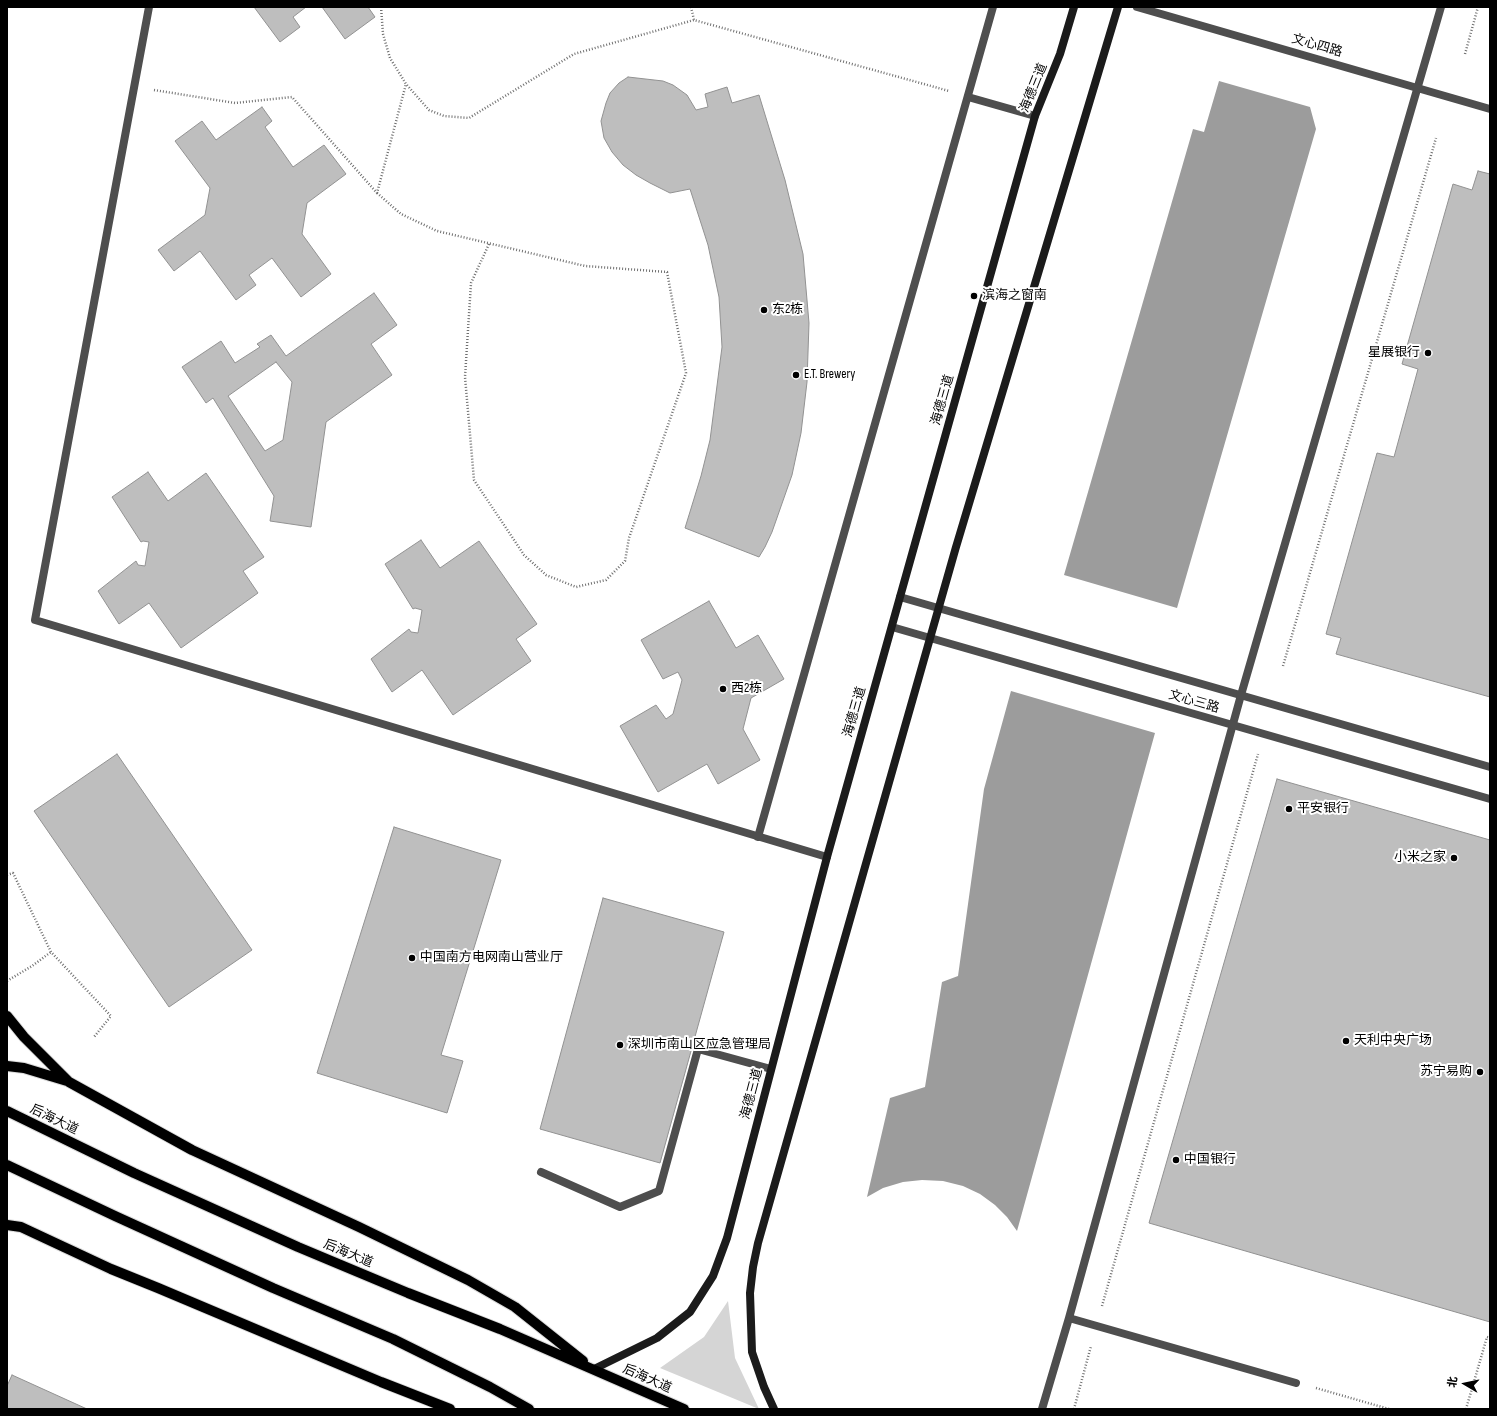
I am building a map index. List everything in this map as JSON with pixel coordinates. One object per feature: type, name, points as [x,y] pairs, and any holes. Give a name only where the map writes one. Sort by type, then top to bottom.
[{"type":"main road","name":"海德三道","points":[[594,1369],[657,1338],[690,1312],[713,1276],[727,1238],[827,857],[1035,116],[1060,54],[1074,7]]},
{"type":"main road","points":[[774,1409],[764,1387],[752,1352],[750,1293],[753,1267],[760,1235],[930,638],[1118,7]]},
{"type":"main road","points":[[7,1016],[24,1037],[69,1082]]},
{"type":"main road","points":[[7,1066],[24,1068],[69,1082],[192,1150],[359,1227],[468,1280],[515,1307],[594,1369]]},
{"type":"main road","name":"后海大道","points":[[7,1112],[134,1173],[298,1247],[408,1293],[500,1329],[684,1409]]},
{"type":"main road","points":[[7,1165],[273,1288],[393,1339],[490,1387],[529,1409]]},
{"type":"main road","points":[[7,1219],[111,1269],[396,1388],[450,1409]]},
{"type":"main road","points":[[7,1225],[21,1227]]},
{"type":"street","points":[[149,7],[35,620],[827,857]]},
{"type":"street","points":[[758,837],[993,7]]},
{"type":"street","name":"文心四路","points":[[1138,7],[1490,109]]},
{"type":"street","points":[[1042,1409],[1069,1318],[1233,725],[1441,7]]},
{"type":"street","points":[[968,97],[1035,116]]},
{"type":"street","name":"文心三路","points":[[900,597],[1490,767]]},
{"type":"street","name":"文心三路","points":[[892,627],[1490,799]]},
{"type":"street","points":[[541,1172],[620,1207],[659,1190],[698,1049],[771,1069]]},
{"type":"street","points":[[1069,1318],[1296,1383]]},
{"type":"path","points":[[381,7],[383,34],[390,58],[406,84],[430,110],[444,116],[469,118],[574,54],[694,20],[968,97]]},
{"type":"path","points":[[691,7],[694,20]]},
{"type":"path","points":[[1465,54],[1478,7]]},
{"type":"path","points":[[377,193],[406,84]]},
{"type":"path","points":[[134,87],[235,102],[292,97],[377,193],[401,214],[437,231],[585,266],[667,272],[686,373],[629,538],[625,560],[606,580],[576,586],[546,575],[524,555],[474,480],[465,377],[471,283],[489,244]]},
{"type":"path","points":[[1283,666],[1436,138]]},
{"type":"path","points":[[1074,1409],[1258,754]]},
{"type":"path","points":[[7,875],[13,873],[51,952],[111,1016],[94,1037]]},
{"type":"path","points":[[7,981],[32,966],[51,952]]},
{"type":"path","points":[[1466,1409],[1487,1337],[1490,1338]]},
{"type":"path","points":[[1296,1383],[1389,1409]]},
{"type":"shaded area","points":[[1219,81],[1310,107],[1316,129],[1177,608],[1064,575],[1193,129],[1204,132]]},
{"type":"shaded area","points":[[1011,691],[1155,733],[1017,1231],[1007,1217],[995,1205],[980,1194],[963,1186],[943,1181],[922,1180],[903,1182],[883,1188],[867,1197],[890,1098],[925,1087],[942,982],[958,976],[984,789]]},
{"type":"shaded area","points":[[728,1301],[735,1358],[759,1409],[660,1368],[704,1337]]},
{"type":"building","points":[[254,7],[306,7],[293,17],[300,27],[280,42]]},
{"type":"building","points":[[322,7],[368,7],[375,17],[345,39]]},
{"type":"building","name":"东2栋","points":[[628,77],[663,81],[673,85],[687,95],[696,110],[708,107],[705,94],[727,87],[732,103],[759,95],[785,180],[803,254],[809,323],[807,382],[801,433],[792,475],[772,532],[759,557],[685,528],[710,440],[722,347],[719,297],[708,245],[690,189],[670,193],[636,175],[623,165],[612,152],[604,138],[601,121],[606,103],[610,93],[619,83]]},
{"type":"building","points":[[262,107],[272,121],[265,127],[293,167],[324,145],[346,174],[307,203],[302,234],[331,274],[301,297],[272,258],[249,275],[256,285],[236,300],[200,251],[174,271],[158,250],[205,215],[210,188],[175,141],[202,121],[216,140]]},
{"type":"building","points":[[1478,171],[1490,174],[1490,697],[1336,654],[1341,638],[1326,634],[1377,453],[1394,457],[1418,369],[1402,364],[1453,184],[1472,190]]},
{"type":"building","points":[[374,293],[397,325],[371,344],[392,375],[326,422],[311,527],[270,521],[274,496],[213,398],[206,403],[182,367],[221,341],[235,363],[260,347],[257,344],[271,335],[286,356]],"holes":[[[276,362],[292,382],[283,440],[265,451],[228,396]]]},
{"type":"building","points":[[148,472],[168,501],[206,473],[264,557],[243,571],[258,593],[181,648],[149,603],[119,624],[98,591],[136,561],[138,565],[145,566],[149,542],[141,542],[112,497]]},
{"type":"building","points":[[421,540],[440,568],[479,541],[537,624],[516,639],[531,661],[453,715],[422,670],[392,692],[371,659],[409,629],[411,632],[418,633],[422,610],[415,608],[413,609],[385,564]]},
{"type":"building","name":"西2栋","points":[[709,601],[736,648],[758,635],[784,679],[751,698],[743,729],[760,760],[718,784],[707,764],[658,792],[620,726],[656,705],[666,719],[673,714],[682,680],[678,672],[663,679],[641,640]]},
{"type":"building","points":[[117,754],[252,950],[169,1007],[34,811]]},
{"type":"building","name":"天利中央广场","points":[[1277,779],[1490,840],[1490,1322],[1149,1223]]},
{"type":"building","name":"中国南方电网南山营业厅","points":[[394,827],[501,860],[441,1055],[463,1061],[447,1113],[317,1073]]},
{"type":"building","points":[[603,898],[724,932],[660,1163],[540,1129]]},
{"type":"building","points":[[12,1375],[87,1409],[7,1409],[7,1386]]},
{"type":"place","name":"滨海之窗南","points":[[974,296]]},
{"type":"place","name":"东2栋","points":[[764,310]]},
{"type":"place","name":"星展银行","points":[[1428,353]]},
{"type":"place","name":"E.T. Brewery","points":[[796,375]]},
{"type":"place","name":"西2栋","points":[[723,689]]},
{"type":"place","name":"平安银行","points":[[1289,809]]},
{"type":"place","name":"小米之家","points":[[1454,858]]},
{"type":"place","name":"中国南方电网南山营业厅","points":[[412,958]]},
{"type":"place","name":"天利中央广场","points":[[1346,1041]]},
{"type":"place","name":"深圳市南山区应急管理局","points":[[620,1045]]},
{"type":"place","name":"苏宁易购","points":[[1480,1072]]},
{"type":"place","name":"中国银行","points":[[1176,1160]]}]
